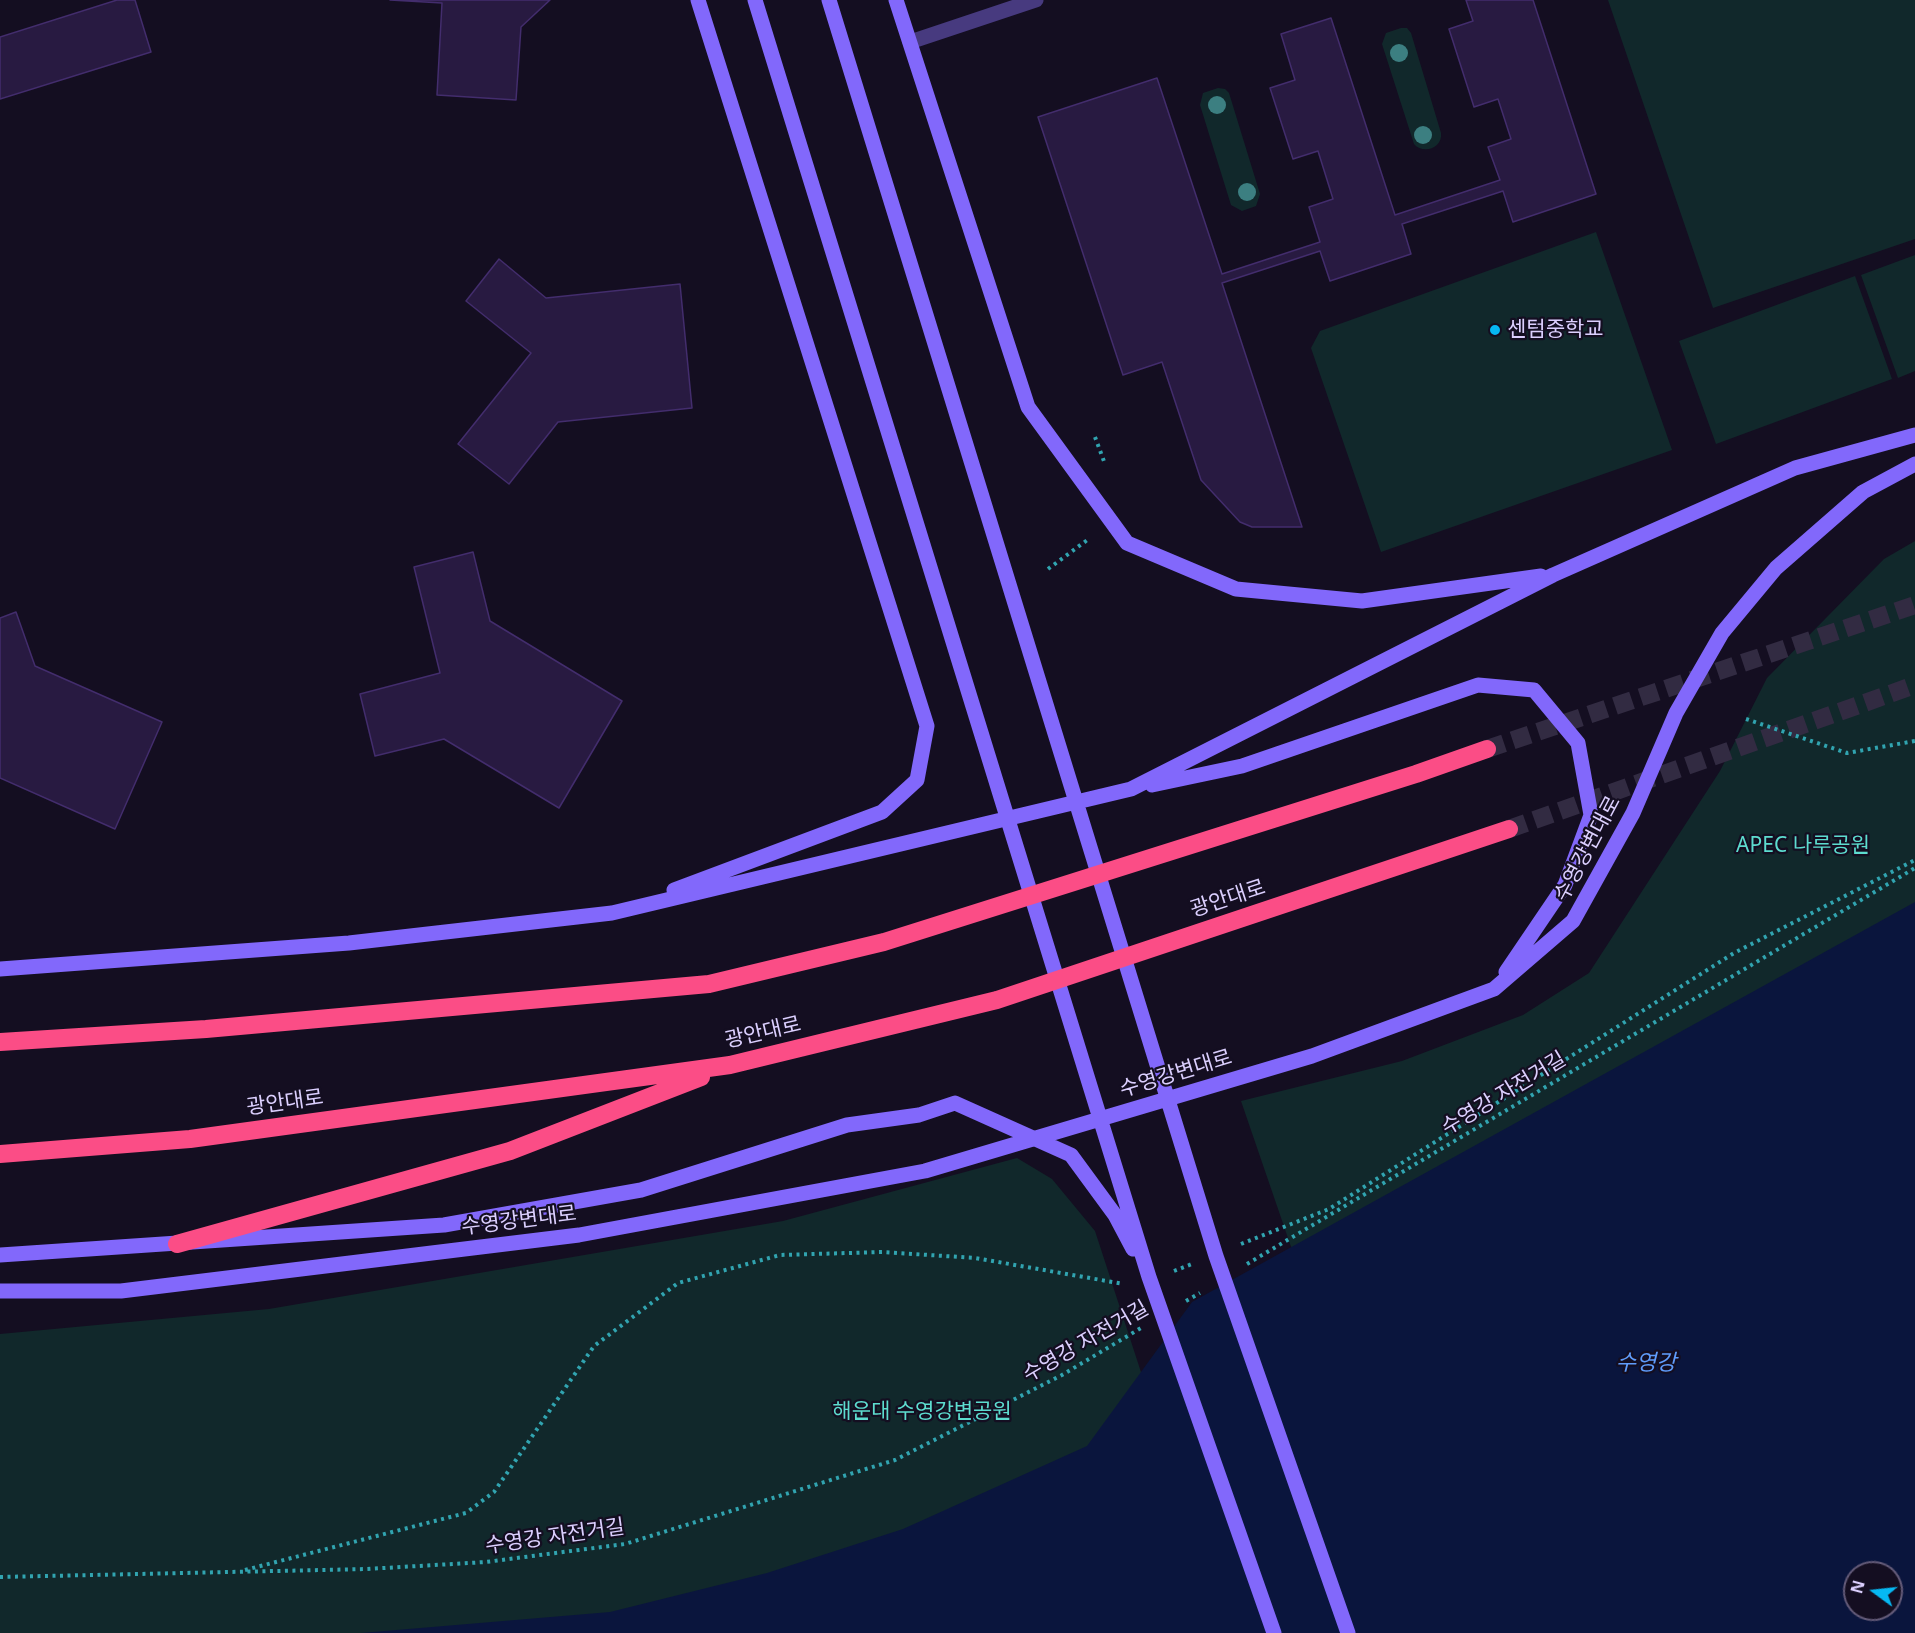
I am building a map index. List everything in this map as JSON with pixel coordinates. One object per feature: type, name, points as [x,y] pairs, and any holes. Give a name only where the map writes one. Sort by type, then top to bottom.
[{"type":"highway","points":[[0,1042],[206,1029],[709,984],[884,942],[1405,778],[1487,748]]},
{"type":"highway","name":"광안대로","points":[[0,1154],[190,1139],[730,1065],[997,1000],[1509,829]]},
{"type":"highway","points":[[177,1244],[510,1151],[730,1065]]},
{"type":"main road","points":[[612,913],[882,812],[917,780],[927,726],[698,0]]},
{"type":"main road","points":[[755,0],[1149,1277],[1274,1633]]},
{"type":"main road","points":[[829,0],[1216,1256],[1348,1633]]},
{"type":"main road","points":[[896,0],[1028,407],[1127,543],[1236,589],[1362,600],[1553,575]]},
{"type":"main road","points":[[1131,789],[1553,575],[1795,468],[1915,435]]},
{"type":"main road","name":"수영강변대로","points":[[0,1291],[122,1291],[579,1235],[925,1171],[1312,1056],[1494,989],[1573,921],[1632,813],[1676,713],[1722,633],[1776,568],[1793,552],[1863,492],[1915,464]]},
{"type":"main road","points":[[0,969],[349,943],[612,913],[1131,789],[1242,766],[1478,685],[1534,690],[1578,743],[1591,814],[1566,885],[1494,989]]},
{"type":"main road","points":[[0,1254],[444,1226],[640,1190],[847,1125],[919,1115],[955,1103],[1071,1155],[1114,1215],[1149,1277]]},
{"type":"lane","points":[[910,42],[1036,0]]},
{"type":"path","points":[[1048,569],[1095,533]]},
{"type":"path","points":[[1746,719],[1847,753],[1915,741]]},
{"type":"path","points":[[1232,1247],[1329,1209],[1734,953],[1915,860]]},
{"type":"path","name":"수영강 자전거길","points":[[1244,1266],[1915,868]]},
{"type":"path","points":[[238,1572],[466,1513],[494,1492],[594,1346],[678,1283],[780,1256],[883,1252],[975,1258],[1136,1286]]},
{"type":"path","points":[[1168,1273],[1200,1260]]},
{"type":"path","points":[[1184,1303],[1204,1291]]},
{"type":"path","name":"수영강 자전거길","points":[[0,1577],[238,1572],[486,1562],[625,1544],[895,1460],[1062,1375],[1143,1327]]},
{"type":"green space","points":[[1608,0],[1915,0],[1915,239],[1713,308]]},
{"type":"green space","points":[[1407,28],[1411,33],[1441,133],[1439,143],[1432,148],[1422,149],[1414,144],[1382,44],[1386,33]]},
{"type":"green space","points":[[1218,88],[1225,89],[1229,93],[1260,194],[1256,206],[1242,211],[1231,205],[1200,105],[1203,93]]},
{"type":"green space","points":[[1596,232],[1672,450],[1381,552],[1311,348],[1320,331]]},
{"type":"green space","points":[[1915,255],[1915,371],[1898,378],[1861,275]]},
{"type":"green space","points":[[1855,276],[1892,379],[1716,444],[1679,341]]},
{"type":"green space","name":"APEC 나루공원","points":[[1915,541],[1915,909],[1300,1273],[1241,1101],[1402,1061],[1523,1015],[1589,973],[1720,771],[1767,678],[1884,559]]},
{"type":"green space","name":"해운대 수영강변공원","points":[[1017,1158],[1052,1179],[1095,1231],[1226,1633],[0,1633],[0,1334],[269,1309],[783,1221]]},
{"type":"water","name":"수영강","points":[[1915,902],[1915,1633],[361,1633],[610,1612],[767,1573],[903,1529],[1087,1446],[1192,1302]]},
{"type":"building","points":[[117,0],[135,0],[151,52],[0,99],[0,37]]},
{"type":"building","points":[[390,0],[550,0],[521,27],[516,100],[437,95],[442,3]]},
{"type":"building","points":[[1466,0],[1533,0],[1596,194],[1513,222],[1503,191],[1402,224],[1411,254],[1330,281],[1320,251],[1222,283],[1302,527],[1252,527],[1240,522],[1201,480],[1162,362],[1123,375],[1038,117],[1157,78],[1222,274],[1320,242],[1309,207],[1333,199],[1318,151],[1293,159],[1270,88],[1295,80],[1281,34],[1331,18],[1395,215],[1500,180],[1488,147],[1511,139],[1498,99],[1474,107],[1449,29],[1473,21]]},
{"type":"building","points":[[499,259],[546,298],[680,284],[692,408],[558,422],[509,484],[458,444],[531,353],[466,301]]},
{"type":"building","points":[[473,552],[490,621],[622,701],[559,808],[444,739],[375,756],[360,694],[440,673],[414,567]]},
{"type":"building","points":[[16,612],[35,666],[162,722],[115,829],[0,778],[0,618]]},
{"type":"tunnel","points":[[1487,749],[1915,605]]},
{"type":"tunnel","points":[[1509,829],[1915,685]]},
{"type":"place","name":"센텀중학교","points":[[1495,330]]}]
